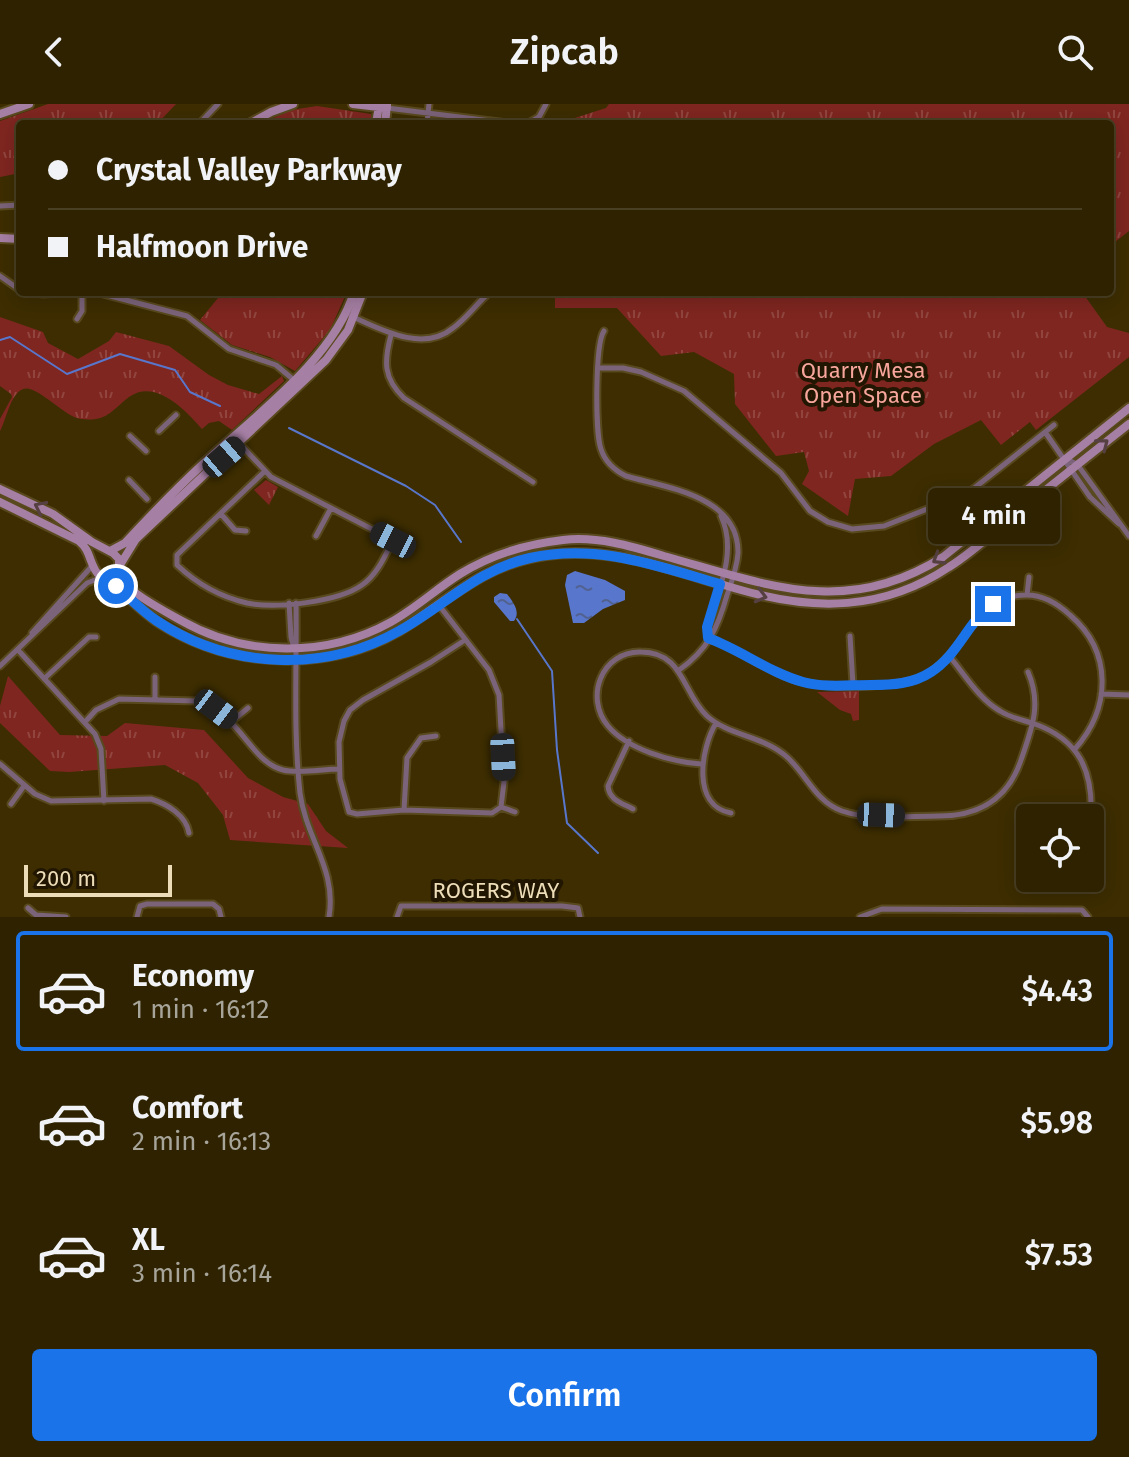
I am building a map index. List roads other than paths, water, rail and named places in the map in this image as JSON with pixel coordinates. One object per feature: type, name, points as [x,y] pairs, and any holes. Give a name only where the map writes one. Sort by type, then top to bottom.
[{"type":"main road","points":[[0,114],[29,104]]},
{"type":"main road","points":[[256,120],[293,104]]},
{"type":"main road","points":[[353,104],[383,106]]},
{"type":"main road","points":[[351,316],[354,296]]},
{"type":"main road","points":[[104,578],[115,575],[136,539],[296,382],[334,351],[361,296]]},
{"type":"main road","points":[[0,489],[53,514],[109,551],[117,557],[130,588],[200,630],[239,643],[294,649],[340,642],[381,627],[473,567],[496,556],[574,539],[615,543],[787,590],[823,593],[861,589],[898,579],[931,565],[952,551],[1129,408]]},
{"type":"main road","points":[[0,502],[79,541],[87,548],[95,573],[150,616],[185,637],[236,655],[295,660],[342,653],[372,644],[398,632],[466,584],[500,567],[533,557],[573,552],[627,558],[785,601],[823,605],[863,601],[902,591],[960,560],[1129,424]]},
{"type":"main road","points":[[93,564],[98,554],[125,543],[203,464],[236,440]]},
{"type":"street","points":[[203,120],[218,104]]},
{"type":"street","points":[[427,120],[429,104]]},
{"type":"street","points":[[534,120],[546,104]]},
{"type":"street","points":[[383,106],[476,120]]},
{"type":"street","points":[[77,319],[82,311],[82,296]]},
{"type":"street","points":[[110,296],[187,316],[229,349],[276,365],[296,382]]},
{"type":"street","points":[[351,316],[391,335],[430,337],[452,330],[486,296]]},
{"type":"street","points":[[604,331],[599,340],[598,441],[608,463],[626,476],[702,499],[730,523],[737,539],[734,576],[718,626],[713,636],[679,670]]},
{"type":"street","points":[[391,335],[385,366],[393,388],[533,482]]},
{"type":"street","points":[[598,368],[635,370],[684,391],[781,473],[810,511],[828,522],[852,529],[884,526],[968,493],[1054,425]]},
{"type":"street","points":[[159,431],[176,415]]},
{"type":"street","points":[[1045,432],[1119,524]]},
{"type":"street","points":[[130,436],[146,451]]},
{"type":"street","points":[[236,440],[264,472],[393,540],[381,563],[362,585],[341,596],[316,602],[249,603],[194,580],[177,565],[177,555],[264,472]]},
{"type":"street","points":[[1074,468],[1090,497],[1128,531]]},
{"type":"street","points":[[129,480],[147,499]]},
{"type":"street","points":[[316,536],[331,508]]},
{"type":"street","points":[[708,638],[707,627],[729,545],[727,528],[719,512]]},
{"type":"street","points":[[221,514],[235,530],[246,531]]},
{"type":"street","points":[[27,641],[93,564]]},
{"type":"street","points":[[1027,595],[1029,577]]},
{"type":"street","points":[[0,666],[87,583],[104,578]]},
{"type":"street","points":[[708,638],[805,683],[892,685],[918,679],[931,672],[950,657],[983,610],[1005,598],[1027,595],[1049,600],[1082,625],[1099,656],[1101,694],[1098,716],[1090,732],[1075,749]]},
{"type":"street","points":[[292,603],[302,806],[330,883],[329,917]]},
{"type":"street","points":[[438,604],[489,670],[499,695],[504,782],[501,807],[492,813],[349,812],[339,769],[339,742],[350,710],[465,640]]},
{"type":"street","points":[[850,636],[853,685]]},
{"type":"street","points":[[45,678],[89,637],[96,637]]},
{"type":"street","points":[[18,650],[95,734],[101,749],[104,801]]},
{"type":"street","points":[[701,764],[660,757],[608,726],[598,709],[597,687],[605,669],[622,656],[645,652],[668,660],[679,670],[697,705],[716,723],[773,746],[786,755],[823,801],[843,811],[862,815],[940,816],[981,809],[1001,795],[1016,774],[1036,701],[1028,672]]},
{"type":"street","points":[[950,657],[987,703],[1014,719],[1052,731],[1075,749],[1090,783],[1091,804]]},
{"type":"street","points":[[155,677],[155,700]]},
{"type":"street","points":[[1101,694],[1129,695]]},
{"type":"street","points":[[85,722],[96,710],[119,699],[206,703],[232,721],[271,764],[281,770],[339,769]]},
{"type":"street","points":[[343,703],[350,710]]},
{"type":"street","points":[[232,721],[248,708]]},
{"type":"street","points":[[716,723],[707,737],[701,764],[707,792],[721,811],[731,813]]},
{"type":"street","points":[[404,810],[407,758],[421,738],[436,736]]},
{"type":"street","points":[[629,741],[608,786],[613,798],[633,809]]},
{"type":"street","points":[[0,764],[24,786],[51,801],[151,799],[166,804],[188,825],[189,833]]},
{"type":"street","points":[[11,804],[24,786]]},
{"type":"street","points":[[501,807],[515,812]]},
{"type":"street","points":[[137,917],[138,910],[144,904],[213,904],[219,909],[221,917]]},
{"type":"street","name":"ROGERS WAY","points":[[397,917],[399,907],[404,906],[570,906],[578,908],[580,917]]},
{"type":"street","points":[[467,906],[467,917]]},
{"type":"street","points":[[28,908],[36,915],[66,917]]},
{"type":"street","points":[[860,917],[882,909],[1013,914],[1082,910],[1088,917]]},
{"type":"water","points":[[575,571],[605,580],[625,591],[625,600],[603,609],[584,623],[573,623],[565,585],[567,575]]},
{"type":"water","points":[[500,593],[507,594],[514,604],[517,614],[514,621],[510,621],[494,602],[494,597]]},
{"type":"waterway","points":[[0,340],[10,337],[67,374],[120,354],[175,370],[190,392],[220,406]]},
{"type":"waterway","points":[[289,428],[406,486],[435,505],[461,542]]},
{"type":"waterway","points":[[517,619],[552,671],[557,750],[567,823],[598,853]]},
{"type":"park label","name":"Quarry Mesa Open Space","points":[[863,382]]}]
